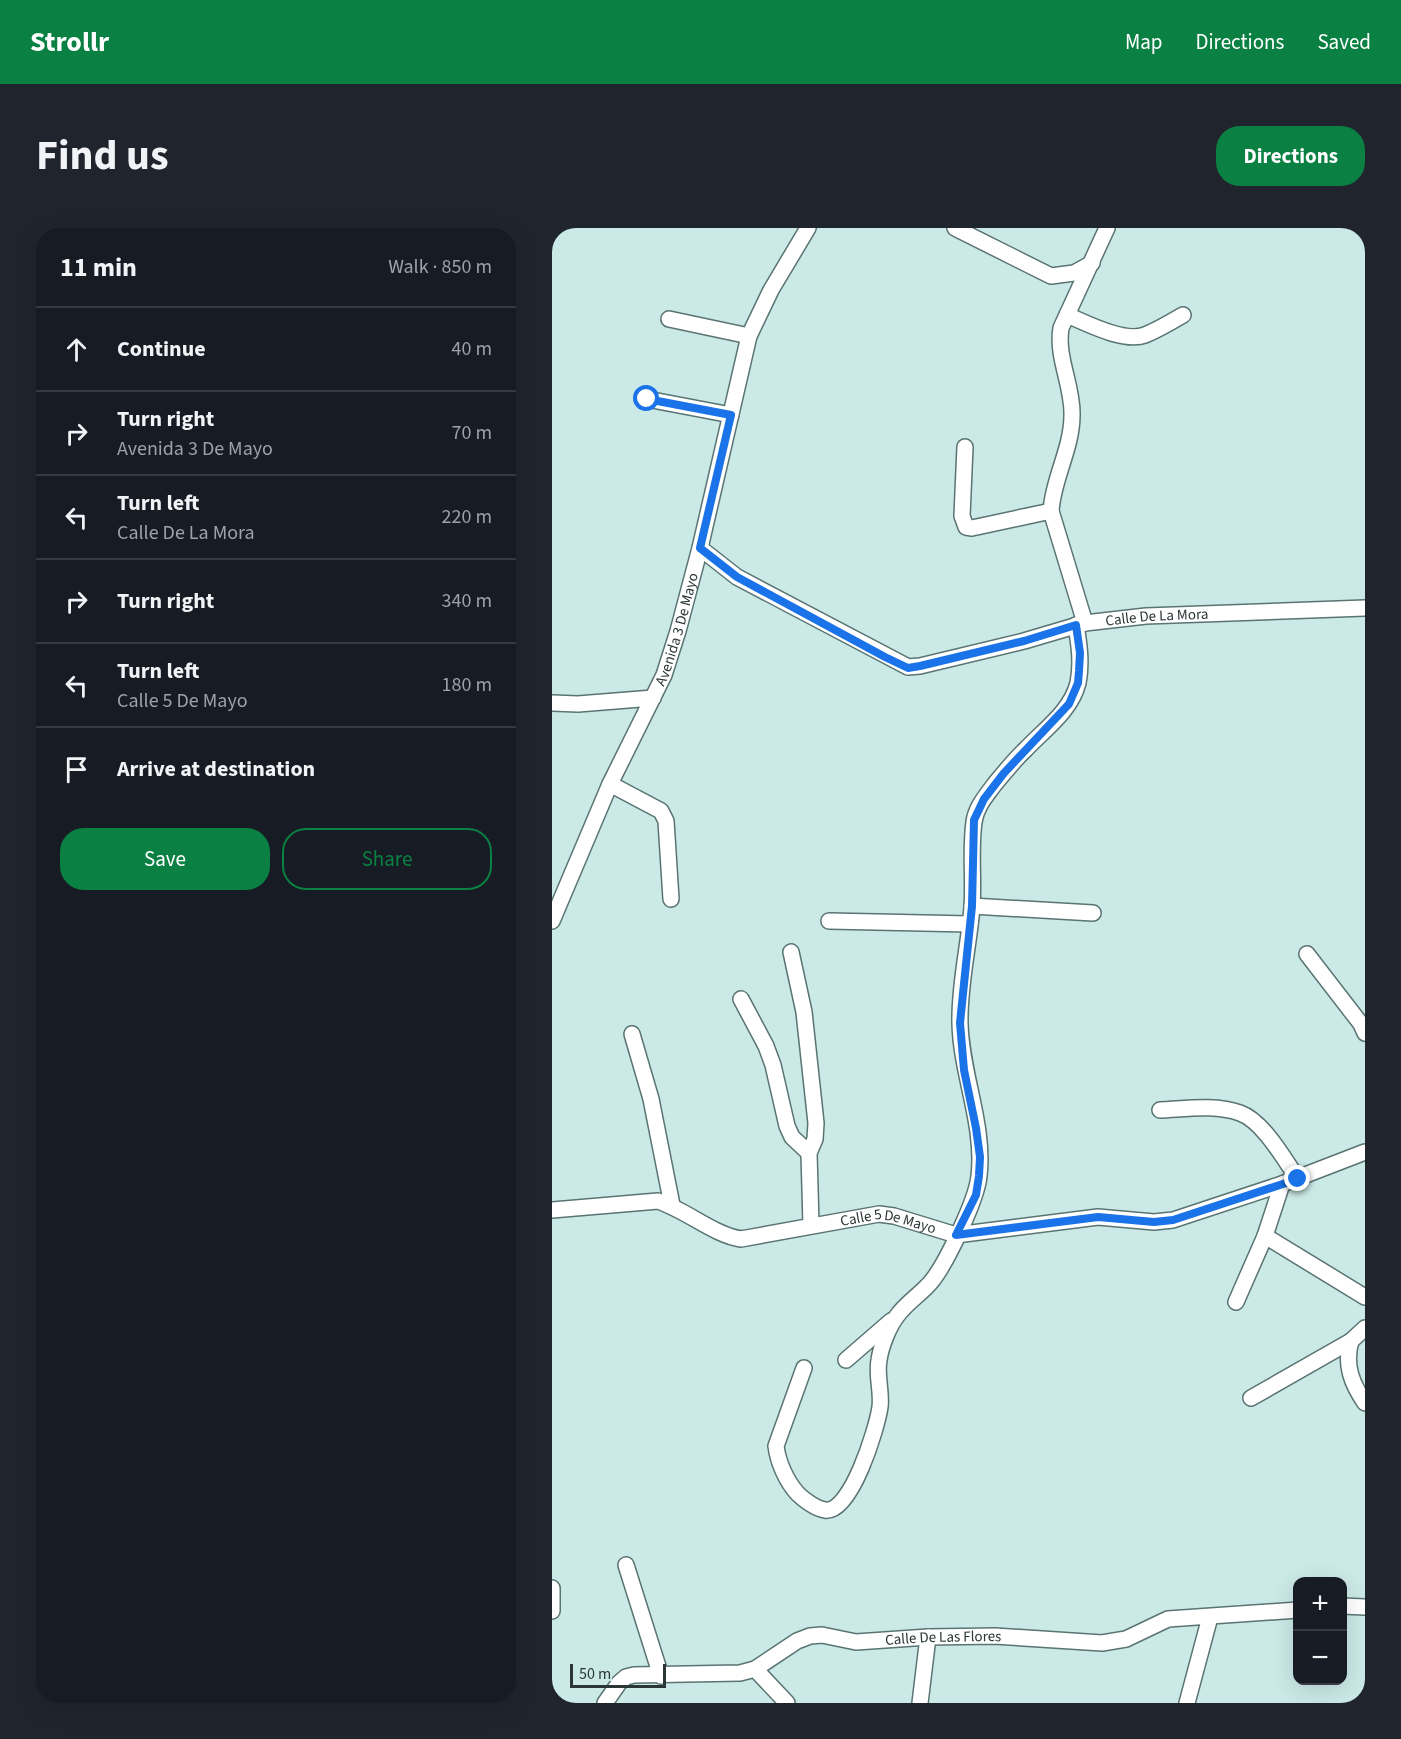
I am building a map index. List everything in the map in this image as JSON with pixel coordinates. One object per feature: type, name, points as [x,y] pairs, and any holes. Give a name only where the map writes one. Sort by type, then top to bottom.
[{"type":"street","name":"Avenida 3 De Mayo","points":[[552,921],[610,783],[664,675],[700,548],[749,336],[771,290],[808,228]]},
{"type":"street","points":[[955,228],[1052,276],[1074,273],[1092,262]]},
{"type":"street","points":[[846,1360],[897,1316],[929,1284],[940,1269],[976,1195],[980,1157],[964,1070],[960,1023],[972,906],[973,830],[976,813],[984,799],[1004,773],[1069,704],[1078,683],[1081,624],[1051,511],[1052,499],[1068,450],[1072,424],[1069,385],[1059,349],[1061,328],[1107,228]]},
{"type":"street","points":[[1067,315],[1120,335],[1143,336],[1183,315]]},
{"type":"street","points":[[669,319],[749,336]]},
{"type":"street","points":[[647,399],[731,415]]},
{"type":"street","points":[[965,447],[962,516],[966,526],[972,528],[1051,511]]},
{"type":"street","name":"Calle De La Mora","points":[[700,548],[737,577],[908,668],[1024,641],[1081,624],[1146,616],[1365,608]]},
{"type":"street","points":[[552,703],[578,704],[652,698]]},
{"type":"street","points":[[610,783],[661,811],[666,820],[671,898]]},
{"type":"street","points":[[972,906],[1093,913]]},
{"type":"street","points":[[830,921],[970,924]]},
{"type":"street","points":[[791,952],[804,1012],[816,1123],[815,1139],[809,1153],[811,1225]]},
{"type":"street","points":[[1306,954],[1361,1024],[1365,1033]]},
{"type":"street","points":[[741,999],[766,1046],[773,1065],[787,1126],[792,1137],[809,1153]]},
{"type":"street","points":[[632,1034],[651,1098],[672,1205]]},
{"type":"street","points":[[1160,1110],[1195,1108],[1221,1109],[1241,1113],[1256,1124],[1273,1143],[1298,1179]]},
{"type":"street","name":"Calle 5 De Mayo","points":[[552,1210],[658,1201],[672,1205],[728,1236],[741,1239],[879,1214],[894,1216],[956,1235],[1098,1217],[1154,1222],[1173,1220],[1298,1179],[1365,1152]]},
{"type":"street","points":[[1236,1302],[1265,1236],[1282,1184]]},
{"type":"street","points":[[1265,1236],[1365,1297]]},
{"type":"street","points":[[804,1368],[776,1446],[778,1458],[792,1488],[802,1498],[824,1510],[833,1509],[842,1501],[867,1458],[880,1407],[878,1362],[881,1350],[897,1316]]},
{"type":"street","points":[[1251,1398],[1351,1341],[1365,1328]]},
{"type":"street","points":[[1351,1341],[1348,1362],[1350,1375],[1365,1403]]},
{"type":"street","points":[[626,1565],[661,1676]]},
{"type":"street","points":[[552,1588],[552,1611]]},
{"type":"street","points":[[1347,1606],[1365,1607]]},
{"type":"street","name":"Calle De Las Flores","points":[[604,1703],[626,1677],[740,1673],[755,1669],[797,1641],[810,1636],[822,1635],[856,1642],[928,1637],[995,1636],[1102,1643],[1126,1639],[1167,1619],[1293,1610]]},
{"type":"street","points":[[1187,1703],[1210,1617]]},
{"type":"street","points":[[920,1703],[928,1637]]},
{"type":"street","points":[[755,1669],[787,1703]]},
{"type":"route","points":[[647,399],[731,415],[700,548],[737,577],[885,657],[908,668],[920,666],[1024,641],[1076,625],[1080,653],[1078,683],[1069,704],[1004,773],[984,799],[974,820],[972,906],[960,1023],[964,1070],[971,1097],[980,1157],[976,1195],[956,1235],[1098,1217],[1154,1222],[1173,1220],[1298,1179]]}]
